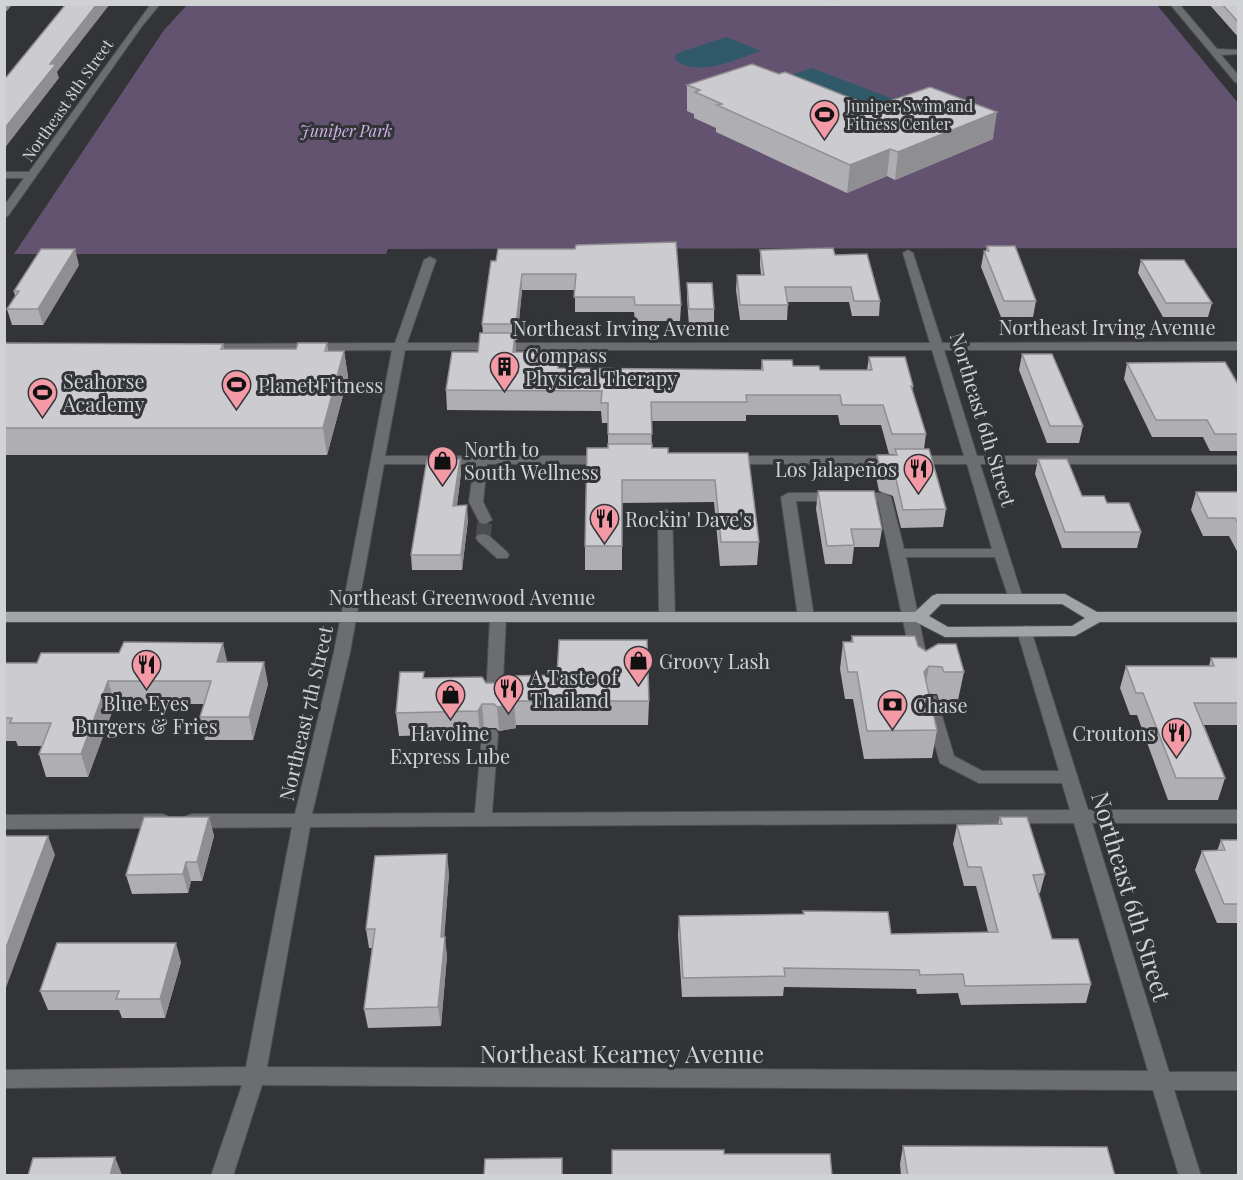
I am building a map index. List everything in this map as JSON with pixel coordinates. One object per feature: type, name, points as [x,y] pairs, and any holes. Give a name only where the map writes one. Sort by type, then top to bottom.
[{"type":"main road","points":[[914,617],[937,599],[1065,599],[1096,618]]},
{"type":"main road","name":"Northeast Greenwood Avenue","points":[[4,617],[914,617],[945,632],[1075,631],[1096,618],[1239,617]]},
{"type":"street","name":"Northeast 8th Street","points":[[4,213],[33,176],[139,24],[156,4]]},
{"type":"street","points":[[1174,4],[1239,80]]},
{"type":"street","points":[[1216,52],[1239,52]]},
{"type":"street","points":[[4,176],[33,176]]},
{"type":"street","name":"Northeast 6th Street","points":[[908,253],[939,346],[1015,599]]},
{"type":"street","name":"Northeast 7th Street","points":[[222,1176],[255,1076],[302,820],[349,617],[358,557],[379,460],[399,348],[430,260]]},
{"type":"street","name":"Northeast Irving Avenue","points":[[184,347],[1239,346]]},
{"type":"street","points":[[379,460],[620,460]]},
{"type":"street","points":[[481,460],[476,502],[485,520]]},
{"type":"street","points":[[714,460],[1239,460]]},
{"type":"street","points":[[806,617],[788,497],[885,497],[914,617],[923,671]]},
{"type":"street","points":[[665,513],[668,617]]},
{"type":"street","points":[[483,538],[502,555]]},
{"type":"street","points":[[898,554],[1001,553]]},
{"type":"street","points":[[494,700],[498,617]]},
{"type":"street","name":"Northeast 6th Street","points":[[1025,631],[1190,1176]]},
{"type":"street","points":[[930,700],[946,759],[979,777],[1070,777]]},
{"type":"street","points":[[483,819],[490,734]]},
{"type":"street","points":[[4,822],[1239,816]]},
{"type":"street","name":"Northeast Kearney Avenue","points":[[4,1079],[255,1076],[1239,1081]]},
{"type":"green space","name":"Juniper Park","points":[[187,5],[1157,5],[1238,103],[1238,248],[388,249],[386,254],[14,254],[164,30]]},
{"type":"water","points":[[726,37],[761,51],[706,67],[685,65],[675,60],[676,54]]},
{"type":"water","points":[[812,68],[916,108],[872,125],[767,83]]},
{"type":"building","points":[[66,4],[97,4],[50,64],[56,64],[4,129],[4,80]]},
{"type":"building","points":[[1222,4],[1239,4],[1239,23]]},
{"type":"building","points":[[752,64],[779,74],[785,72],[873,107],[930,87],[997,112],[898,152],[890,149],[850,165],[717,105],[722,104],[695,92],[700,90],[687,85]]},
{"type":"building","points":[[676,242],[681,305],[635,305],[634,297],[574,297],[576,274],[522,274],[516,324],[482,324],[491,261],[496,261],[498,249],[575,249],[576,245]]},
{"type":"building","points":[[987,246],[1015,246],[1036,301],[1004,301],[984,251],[989,251]]},
{"type":"building","points":[[833,248],[835,255],[867,254],[880,301],[854,301],[851,287],[785,287],[788,305],[740,305],[737,275],[764,275],[760,250]]},
{"type":"building","points":[[41,249],[75,249],[38,309],[7,309],[19,291],[14,291]]},
{"type":"building","points":[[1141,260],[1184,260],[1212,303],[1166,303]]},
{"type":"building","points":[[687,283],[712,283],[714,309],[689,309]]},
{"type":"building","points":[[480,333],[515,333],[513,352],[559,352],[558,368],[763,370],[762,360],[792,360],[793,366],[819,366],[820,370],[872,370],[869,357],[905,357],[913,386],[911,386],[926,434],[892,434],[883,405],[842,405],[840,395],[746,395],[747,402],[651,402],[652,434],[608,434],[608,403],[601,403],[602,391],[446,390],[452,352],[478,352]]},
{"type":"building","points":[[5,343],[223,344],[221,349],[296,349],[298,343],[327,343],[325,351],[344,351],[323,428],[4,428]]},
{"type":"building","points":[[1022,354],[1052,354],[1083,426],[1050,426]]},
{"type":"building","points":[[1225,362],[1239,386],[1239,434],[1215,434],[1207,420],[1156,420],[1127,363]]},
{"type":"building","points":[[608,444],[652,444],[652,448],[668,448],[668,453],[748,453],[759,542],[721,542],[715,480],[622,480],[622,546],[585,546],[587,448],[608,448]]},
{"type":"building","points":[[895,449],[929,449],[946,509],[903,510],[896,479],[881,473],[877,455],[897,455]]},
{"type":"building","points":[[427,459],[460,459],[453,506],[467,505],[461,555],[411,555]]},
{"type":"building","points":[[1038,459],[1067,459],[1082,496],[1104,496],[1107,503],[1129,503],[1141,532],[1065,532]]},
{"type":"building","points":[[818,491],[874,491],[882,529],[851,529],[854,545],[827,546]]},
{"type":"building","points":[[1196,492],[1239,492],[1239,525],[1235,518],[1208,518]]},
{"type":"building","points":[[852,636],[915,636],[918,646],[926,651],[938,644],[956,644],[964,672],[944,672],[942,667],[929,666],[924,672],[937,730],[867,731],[857,672],[848,672],[843,642],[853,642]]},
{"type":"building","points":[[559,640],[647,640],[649,701],[514,701],[514,705],[497,707],[494,704],[482,704],[478,711],[396,713],[400,672],[424,672],[423,678],[482,677],[486,683],[498,683],[503,676],[557,675]]},
{"type":"building","points":[[124,642],[223,643],[217,662],[264,662],[249,717],[200,717],[211,681],[108,681],[81,754],[39,754],[51,723],[10,723],[12,718],[4,718],[4,663],[37,663],[41,653],[119,653]]},
{"type":"building","points":[[1211,658],[1239,658],[1239,703],[1194,703],[1225,778],[1176,778],[1143,693],[1136,693],[1126,666],[1214,666]]},
{"type":"building","points":[[144,817],[209,817],[197,862],[186,862],[183,874],[126,875]]},
{"type":"building","points":[[1000,817],[1027,817],[1045,874],[1033,875],[1052,939],[1078,939],[1091,984],[965,986],[963,974],[920,975],[919,970],[784,968],[785,976],[683,978],[679,916],[804,914],[803,911],[888,912],[891,934],[998,932],[981,867],[968,867],[957,825],[1002,824]]},
{"type":"building","points":[[4,836],[48,836],[4,953]]},
{"type":"building","points":[[1221,840],[1239,840],[1239,904],[1224,904],[1202,851],[1225,850]]},
{"type":"building","points":[[447,854],[441,937],[445,937],[438,1007],[364,1009],[375,929],[366,929],[375,856]]},
{"type":"building","points":[[57,943],[176,943],[160,999],[116,999],[119,991],[40,991]]},
{"type":"building","points":[[903,1146],[1107,1147],[1115,1176],[908,1176]]},
{"type":"building","points":[[612,1150],[724,1150],[724,1154],[830,1154],[832,1176],[612,1176]]},
{"type":"building","points":[[115,1157],[110,1176],[28,1176],[33,1158]]},
{"type":"building","points":[[562,1158],[562,1176],[484,1176],[485,1159]]},
{"type":"tunnel","points":[[483,538],[485,520]]},
{"type":"place","name":"Juniper Swim and Fitness Center","points":[[825,140]]},
{"type":"place","name":"Compass Physical Therapy","points":[[504,392]]},
{"type":"place","name":"Planet Fitness","points":[[237,410]]},
{"type":"place","name":"Seahorse Academy","points":[[42,418]]},
{"type":"place","name":"North to South Wellness","points":[[443,486]]},
{"type":"place","name":"Los Jalapeños","points":[[918,494]]},
{"type":"place","name":"Rockin' Dave's","points":[[604,544]]},
{"type":"place","name":"Groovy Lash","points":[[638,686]]},
{"type":"place","name":"Blue Eyes Burgers & Fries","points":[[146,690]]},
{"type":"place","name":"A Taste of Thailand","points":[[509,714]]},
{"type":"place","name":"Havoline Express Lube","points":[[450,720]]},
{"type":"place","name":"Chase","points":[[892,730]]},
{"type":"place","name":"Croutons","points":[[1177,758]]}]
